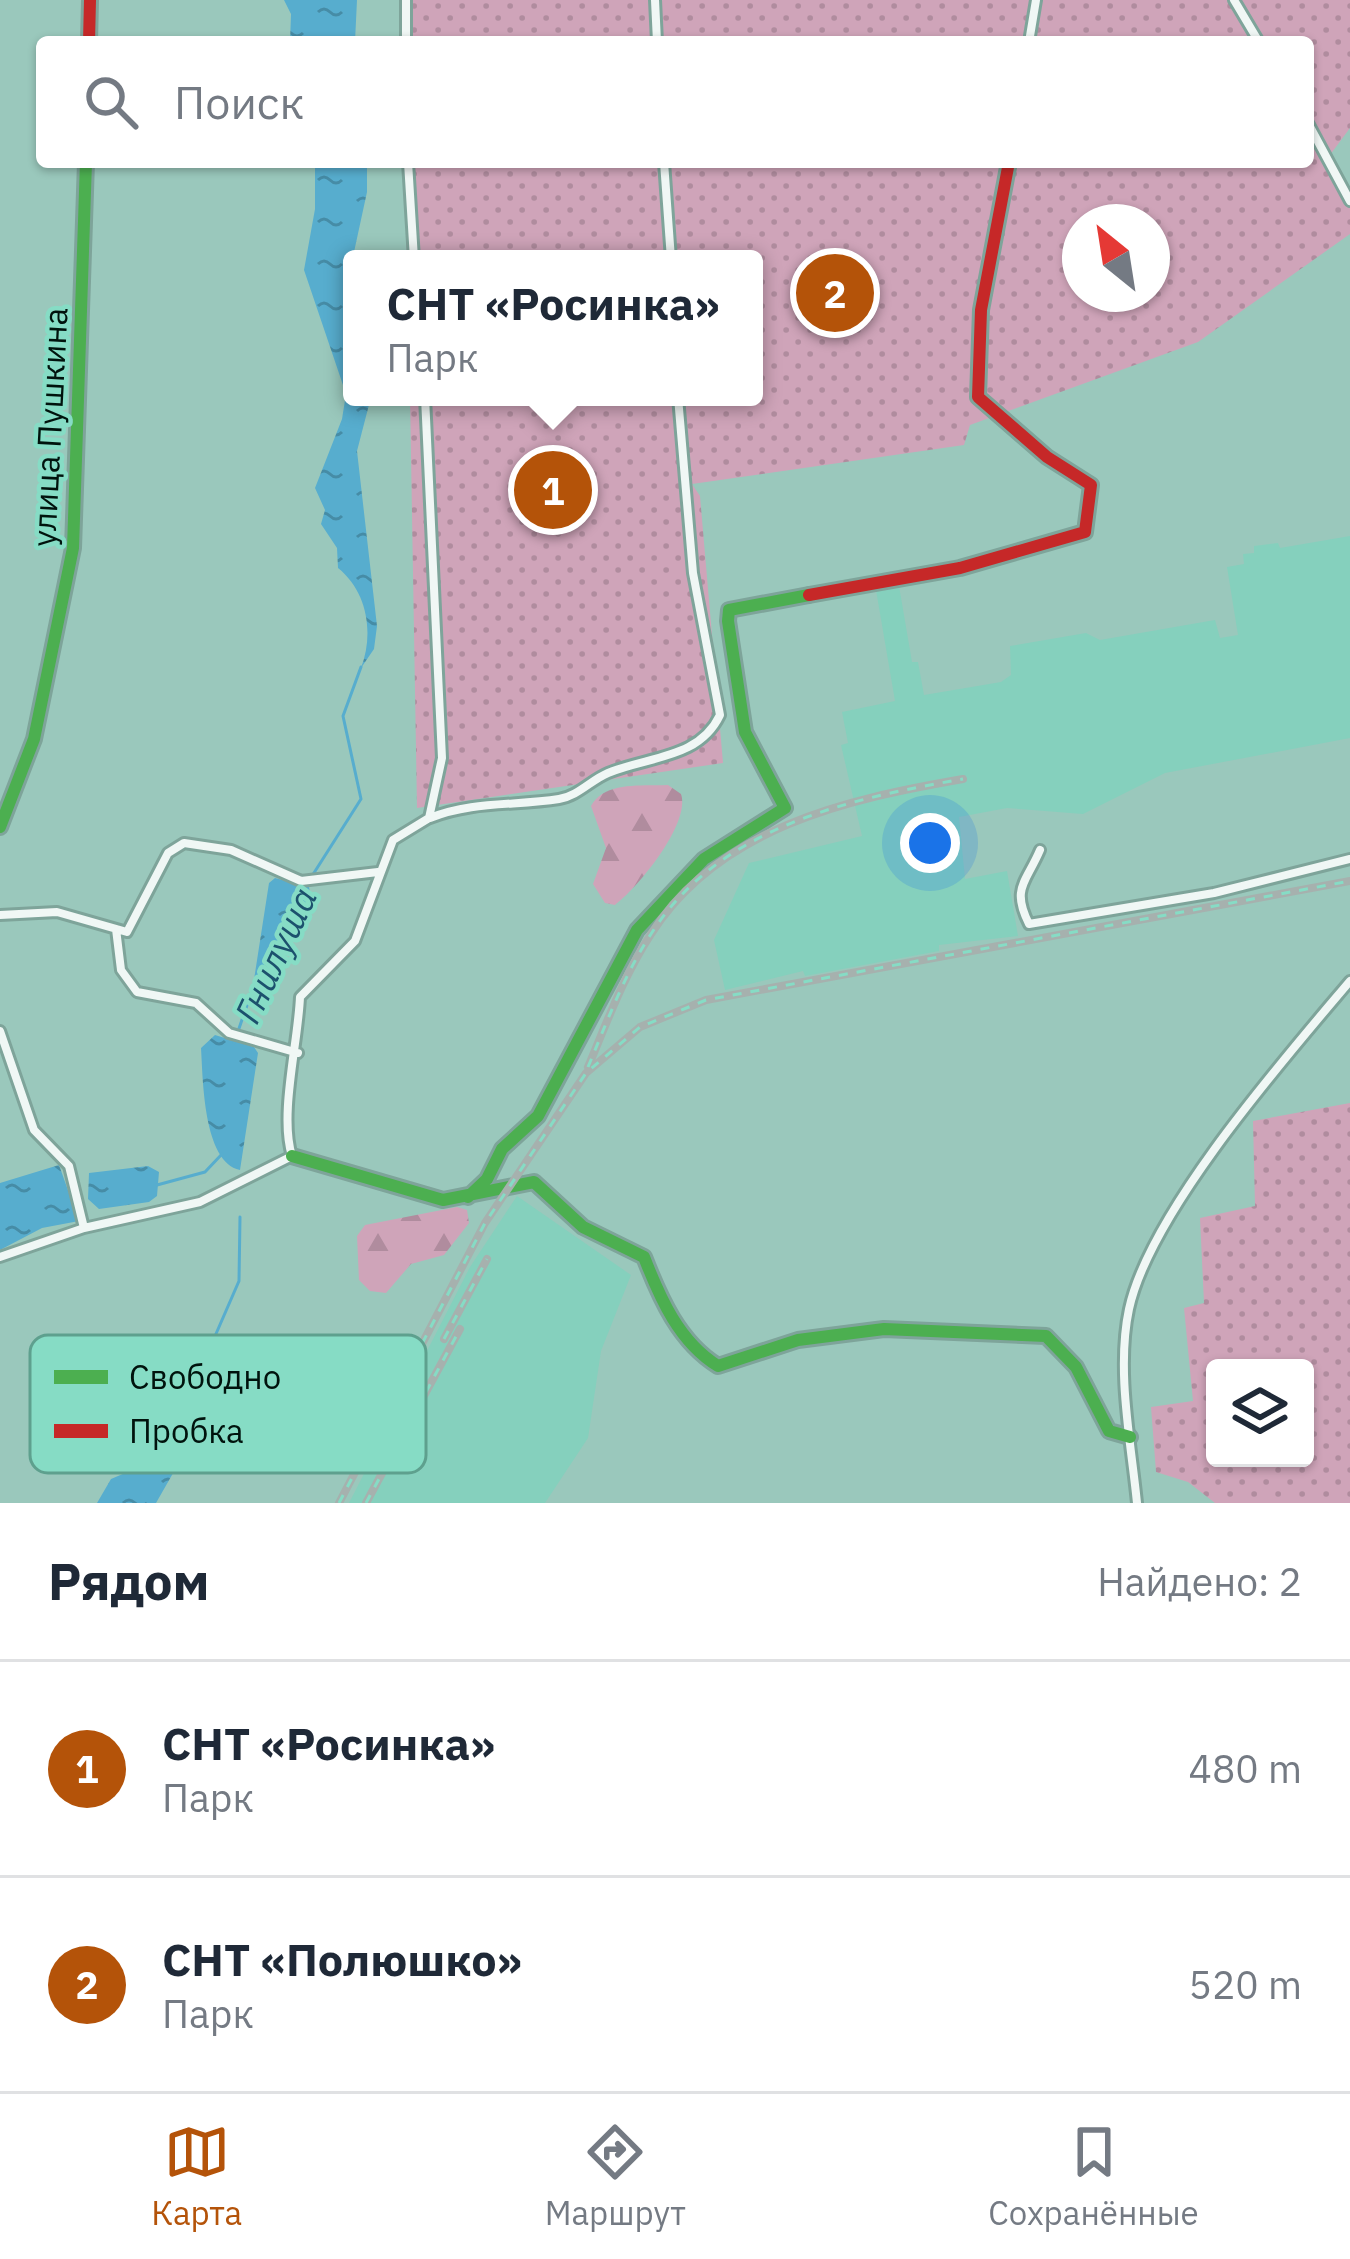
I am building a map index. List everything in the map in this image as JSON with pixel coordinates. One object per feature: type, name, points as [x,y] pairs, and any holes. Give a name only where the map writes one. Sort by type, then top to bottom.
[{"type":"street","points":[[89,36],[90,0]]},
{"type":"street","points":[[406,0],[406,36]]},
{"type":"street","points":[[655,0],[657,36]]},
{"type":"street","points":[[1030,36],[1036,0]]},
{"type":"street","points":[[1234,0],[1255,36]]},
{"type":"street","points":[[1314,135],[1350,201]]},
{"type":"street","name":"улица Пушкина","points":[[0,827],[34,739],[73,548],[86,168]]},
{"type":"street","points":[[408,168],[413,250]]},
{"type":"street","points":[[664,168],[670,250]]},
{"type":"street","points":[[468,1197],[487,1179],[502,1149],[538,1116],[637,930],[704,859],[785,808],[779,787],[757,763],[746,733],[729,610],[960,568],[1085,532],[1091,485],[1047,457],[978,398],[982,310],[1008,168]]},
{"type":"street","points":[[424,406],[442,758],[429,818]]},
{"type":"street","points":[[292,1156],[284,1130],[298,1053],[300,998],[355,941],[393,840],[429,818],[514,800],[562,799],[610,772],[693,746],[712,732],[720,715],[693,573],[679,406]]},
{"type":"street","points":[[0,915],[57,912],[128,932],[168,853],[184,843],[231,850],[302,881],[378,872]]},
{"type":"street","points":[[1040,850],[1020,878],[1017,892],[1029,924],[1214,893],[1350,859]]},
{"type":"street","points":[[116,929],[121,970],[137,992],[196,1003],[230,1033],[298,1053]]},
{"type":"street","points":[[1137,1503],[1125,1346],[1139,1277],[1173,1215],[1240,1115],[1350,981]]},
{"type":"street","points":[[0,1031],[34,1130],[69,1166],[84,1228]]},
{"type":"street","points":[[0,1257],[84,1228],[200,1202],[229,1183],[292,1156],[443,1200],[534,1182],[548,1200],[596,1235],[644,1257],[663,1306],[703,1356],[718,1366],[798,1340],[884,1329],[1046,1336],[1076,1367],[1109,1431],[1130,1437]]},
{"type":"shaded area","points":[[1350,536],[1350,738],[1165,773],[1083,814],[1007,808],[959,817],[965,879],[1007,871],[1018,936],[939,945],[939,951],[805,976],[803,971],[725,990],[714,940],[749,863],[862,836],[841,745],[848,743],[842,712],[895,701],[876,590],[899,586],[912,662],[918,662],[924,695],[1001,682],[1011,675],[1010,646],[1086,633],[1100,640],[1215,620],[1220,638],[1238,635],[1227,567],[1244,564],[1243,554],[1254,553],[1254,546],[1278,543],[1280,548]]},
{"type":"shaded area","points":[[517,1196],[631,1275],[601,1351],[588,1438],[545,1503],[349,1503],[364,1473],[426,1473],[426,1353],[470,1267]]},
{"type":"green space","points":[[399,0],[1350,0],[1350,128],[1327,159],[1350,200],[1350,234],[1198,342],[970,425],[964,445],[692,484],[700,496],[723,763],[417,808],[410,406],[763,406],[763,250],[407,250],[404,168],[1314,168],[1314,36],[400,36]]},
{"type":"green space","points":[[668,785],[681,794],[682,806],[671,837],[625,897],[615,905],[605,903],[593,884],[606,848],[591,806],[614,789]]},
{"type":"green space","points":[[1350,1103],[1350,1503],[1215,1503],[1188,1482],[1156,1472],[1151,1407],[1193,1401],[1184,1308],[1204,1303],[1200,1218],[1255,1206],[1253,1121]]},
{"type":"green space","points":[[457,1207],[467,1210],[469,1223],[444,1255],[411,1264],[386,1293],[370,1291],[359,1280],[357,1236],[365,1225]]},
{"type":"water","points":[[284,0],[357,0],[355,36],[290,36],[291,14]]},
{"type":"water","points":[[315,168],[367,168],[367,192],[354,250],[343,250],[343,385],[304,270],[315,209]]},
{"type":"water","points":[[344,406],[369,406],[357,451],[377,626],[374,649],[361,668],[366,614],[356,589],[338,568],[337,548],[321,524],[325,510],[315,488]]},
{"type":"water","points":[[275,878],[309,887],[310,901],[293,941],[253,986],[269,883]]},
{"type":"water","points":[[215,1035],[254,1047],[258,1053],[240,1170],[219,1152],[207,1118],[201,1048]]},
{"type":"water","points":[[59,1165],[79,1221],[42,1228],[0,1250],[0,1183]]},
{"type":"water","points":[[148,1166],[159,1172],[157,1196],[149,1202],[99,1209],[88,1199],[89,1173]]},
{"type":"water","points":[[125,1473],[173,1473],[156,1503],[97,1503],[111,1479]]},
{"type":"waterway","name":"Гнилуша","points":[[312,876],[361,799],[343,716],[361,667]]},
{"type":"waterway","name":"Гнилуша","points":[[234,1043],[254,985]]},
{"type":"waterway","points":[[157,1185],[205,1172],[222,1154]]},
{"type":"waterway","name":"Гнилуша","points":[[215,1335],[239,1281],[240,1217]]},
{"type":"railway","points":[[588,1067],[624,982],[651,934],[679,897],[712,867],[789,824],[875,797],[963,779]]},
{"type":"railway","points":[[426,1336],[485,1223],[586,1073],[640,1027],[706,1000],[1350,881]]},
{"type":"railway","points":[[444,1339],[487,1259]]},
{"type":"railway","points":[[426,1392],[460,1329]]},
{"type":"railway","points":[[339,1503],[355,1473]]},
{"type":"railway","points":[[366,1503],[382,1473]]},
{"type":"traffic: fast","points":[[0,827],[34,739],[73,548],[86,168]]},
{"type":"traffic: fast","points":[[468,1197],[487,1179],[502,1149],[538,1116],[637,930],[704,859],[785,808],[745,732],[729,610],[809,595]]},
{"type":"traffic: fast","points":[[292,1156],[443,1200],[534,1182],[583,1227],[644,1257],[682,1332],[718,1366],[798,1340],[884,1329],[1046,1336],[1076,1367],[1109,1431],[1130,1437]]},
{"type":"traffic: jam","points":[[89,36],[90,0]]},
{"type":"traffic: jam","points":[[809,595],[960,568],[1085,532],[1091,485],[1047,457],[978,397],[981,310],[1008,168]]},
{"type":"place","name":"СНТ «Полюшко»","points":[[835,293]]},
{"type":"place","name":"СНТ «Росинка»","points":[[553,490]]}]
